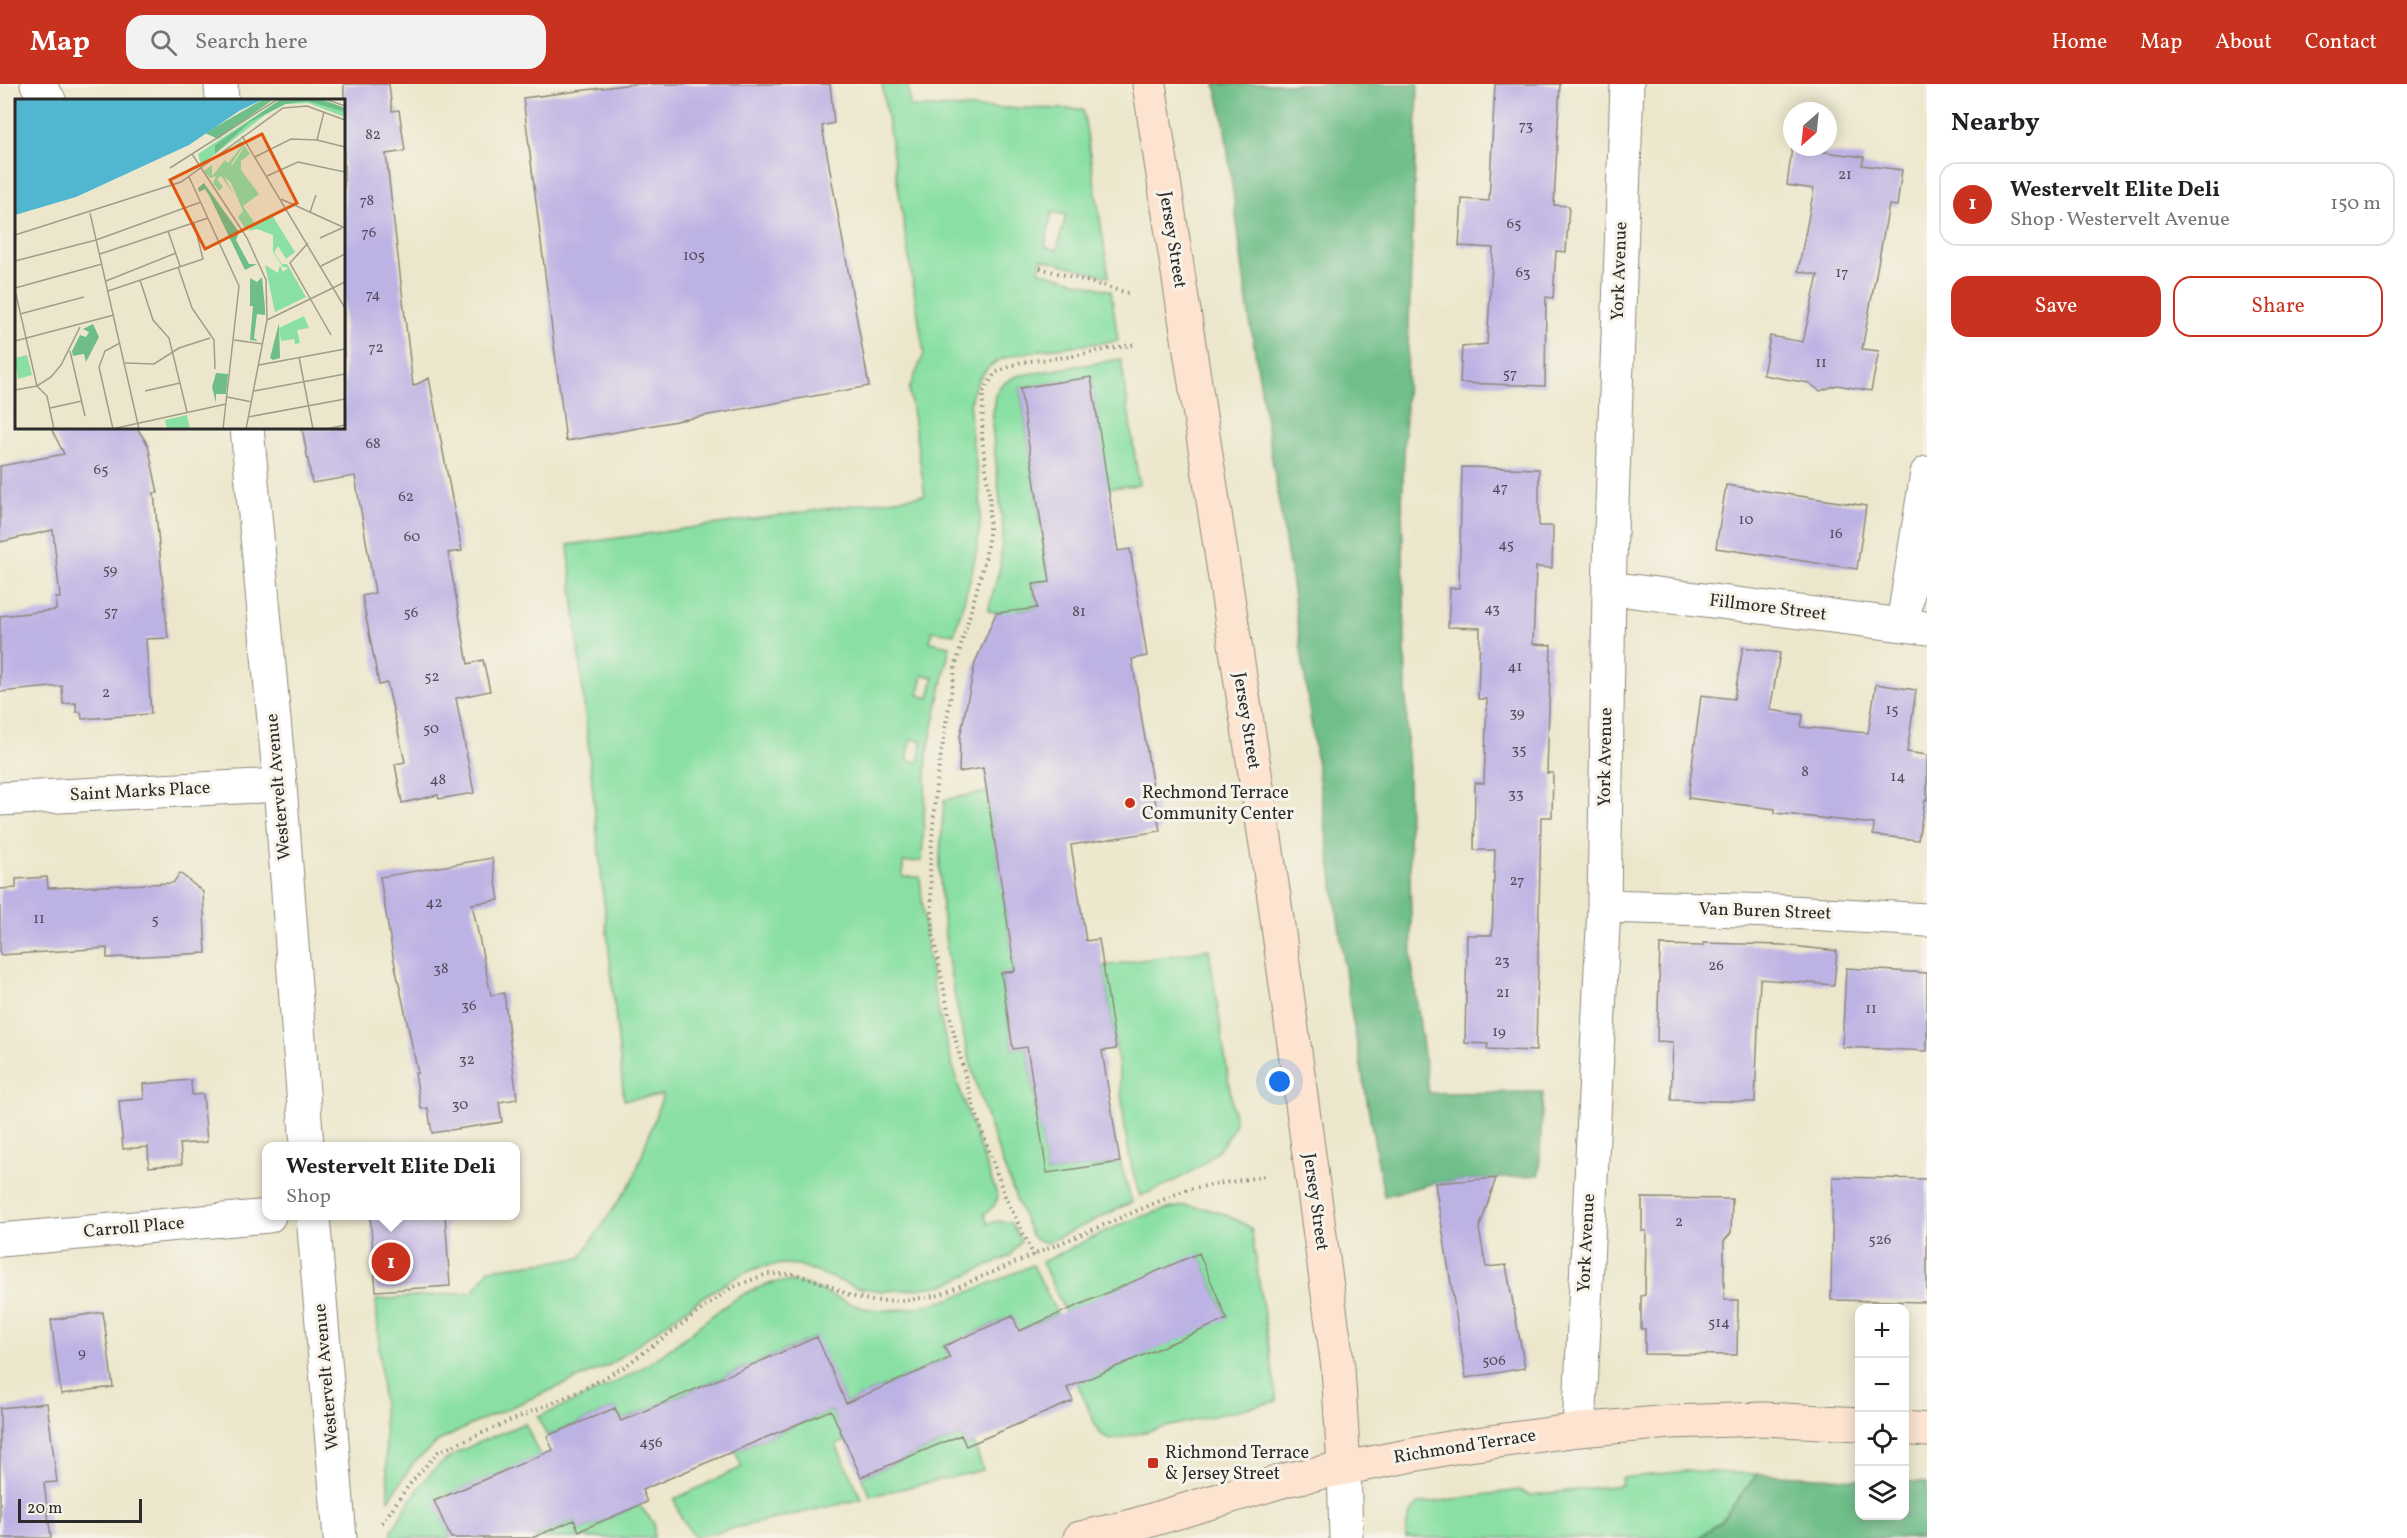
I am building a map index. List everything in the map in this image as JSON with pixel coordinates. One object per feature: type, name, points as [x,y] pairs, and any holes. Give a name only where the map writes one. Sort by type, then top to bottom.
[{"type":"street","points":[[38,84],[48,99]]},
{"type":"street","points":[[221,84],[222,99]]},
{"type":"street","name":"Jersey Street","points":[[1149,84],[1274,897],[1338,1368],[1346,1538]]},
{"type":"street","name":"York Avenue","points":[[1580,1430],[1604,906],[1609,588],[1626,84]]},
{"type":"street","name":"Westervelt Avenue","points":[[247,429],[280,785],[308,1142]]},
{"type":"street","points":[[1915,626],[1927,473]]},
{"type":"street","name":"Fillmore Street","points":[[1609,588],[1915,626]]},
{"type":"street","name":"Saint Marks Place","points":[[0,799],[280,785]]},
{"type":"street","name":"Van Buren Street","points":[[1604,906],[1773,911],[1927,920]]},
{"type":"street","name":"Carroll Place","points":[[0,1240],[262,1216]]},
{"type":"street","name":"Westervelt Avenue","points":[[313,1220],[340,1538]]},
{"type":"street","name":"Richmond Terrace","points":[[1080,1538],[1128,1527],[1289,1479],[1454,1448],[1580,1430],[1670,1422],[1764,1419],[1855,1424]]},
{"type":"street","points":[[1909,1428],[1927,1430]]},
{"type":"path","points":[[1040,268],[1128,293]]},
{"type":"path","points":[[1034,1256],[1004,1194],[971,1099],[948,1010],[933,935],[930,867],[936,785],[956,664],[986,551],[990,500],[982,437],[983,393],[994,373],[1021,362],[1067,357],[1136,344]]},
{"type":"path","points":[[382,1523],[409,1485],[438,1452],[580,1391],[624,1367],[731,1288],[767,1274],[795,1274],[826,1284],[851,1296],[873,1300],[908,1300],[939,1295],[1188,1189],[1265,1176]]},
{"type":"green space","points":[[882,84],[908,84],[910,107],[1083,109],[1109,277],[1042,259],[1039,271],[1111,291],[1118,341],[1037,351],[1006,358],[987,369],[974,389],[970,410],[981,513],[977,548],[954,634],[932,631],[930,642],[950,646],[927,755],[922,861],[903,862],[903,877],[920,877],[924,925],[936,1002],[968,1114],[998,1197],[994,1206],[984,1214],[988,1224],[998,1221],[1011,1223],[1021,1241],[1010,1256],[944,1285],[916,1289],[882,1291],[855,1287],[799,1265],[783,1264],[760,1267],[740,1275],[706,1295],[609,1365],[479,1421],[439,1441],[414,1462],[389,1500],[376,1300],[473,1292],[489,1269],[580,1258],[633,1180],[663,1095],[624,1100],[568,545],[925,495],[909,389],[924,354]],"holes":[[[1052,212],[1066,215],[1057,250],[1045,247]],[[923,675],[934,677],[929,698],[918,695]],[[911,739],[922,741],[919,762],[907,760]]]},
{"type":"green space","points":[[1215,84],[1418,84],[1402,506],[1412,965],[1429,1093],[1543,1092],[1539,1175],[1435,1183],[1384,1196],[1350,1005],[1292,584],[1247,302],[1224,121]]},
{"type":"green space","points":[[1121,359],[1139,485],[1107,488],[1091,377],[1020,388],[1050,582],[1033,584],[1037,608],[1018,610],[1018,616],[988,611],[1000,567],[1003,529],[992,424],[995,394],[1001,385],[1016,376]]},
{"type":"green space","points":[[987,792],[1015,971],[1001,974],[1013,1049],[1027,1047],[1047,1173],[1120,1162],[1132,1202],[1047,1243],[1036,1240],[1031,1235],[997,1148],[969,1058],[949,966],[940,873],[944,800]]},
{"type":"green space","points":[[1209,949],[1235,1124],[1228,1138],[1207,1160],[1182,1177],[1140,1196],[1128,1147],[1103,966]]},
{"type":"green space","points":[[1184,1206],[1219,1212],[1251,1228],[1277,1401],[1111,1440],[1099,1433],[1077,1383],[1227,1318],[1199,1254],[1065,1312],[1042,1262],[1129,1221]]},
{"type":"green space","points":[[1033,1265],[1057,1314],[1019,1331],[1012,1316],[944,1346],[950,1358],[846,1403],[816,1337],[621,1421],[615,1408],[547,1436],[538,1417],[600,1390],[646,1366],[727,1304],[757,1288],[773,1283],[785,1281],[808,1286],[864,1308],[907,1309],[929,1305],[972,1291]]},
{"type":"green space","points":[[831,1410],[845,1441],[836,1445],[862,1499],[695,1537],[682,1519],[675,1499],[742,1467],[735,1451]]},
{"type":"green space","points":[[525,1423],[540,1456],[435,1501],[451,1538],[392,1538],[392,1530],[413,1496],[438,1466],[469,1447]]},
{"type":"green space","points":[[961,1435],[966,1446],[974,1443],[983,1470],[871,1496],[861,1477]]},
{"type":"green space","points":[[1687,1471],[1757,1474],[1721,1521],[1698,1538],[1406,1538],[1409,1515],[1419,1504],[1519,1490],[1531,1495],[1622,1485],[1621,1478]]},
{"type":"green space","points":[[1757,1474],[1855,1479],[1855,1520],[1909,1520],[1909,1481],[1927,1483],[1927,1538],[1698,1538],[1721,1521]]},
{"type":"green space","points":[[639,1505],[654,1523],[654,1538],[532,1538],[574,1520],[579,1531]]},
{"type":"building","points":[[344,84],[389,84],[392,111],[399,110],[405,151],[386,154],[413,386],[429,378],[462,551],[448,553],[468,664],[483,660],[490,691],[456,698],[474,793],[439,799],[438,795],[402,803],[395,764],[405,762],[387,683],[379,685],[362,596],[375,593],[355,476],[312,483],[302,429],[345,429]]},
{"type":"building","points":[[633,84],[830,84],[834,123],[822,126],[869,386],[566,441],[523,98]]},
{"type":"building","points":[[1495,84],[1560,84],[1554,205],[1569,206],[1566,252],[1556,251],[1553,298],[1546,297],[1545,386],[1460,383],[1462,347],[1487,344],[1493,248],[1459,246],[1462,199],[1489,201]]},
{"type":"building","points":[[1837,154],[1864,157],[1862,165],[1902,170],[1897,206],[1889,205],[1862,349],[1879,351],[1871,391],[1837,385],[1820,391],[1809,383],[1763,375],[1770,336],[1803,342],[1818,275],[1798,271],[1814,189],[1787,185],[1791,156],[1837,156]]},
{"type":"building","points":[[1091,377],[1118,551],[1130,549],[1147,656],[1132,659],[1160,831],[1071,845],[1086,941],[1099,939],[1116,1049],[1102,1051],[1120,1162],[1047,1173],[1027,1047],[1013,1049],[1001,973],[1015,971],[983,768],[959,772],[960,737],[975,663],[996,613],[1037,608],[1033,584],[1050,582],[1020,388]]},
{"type":"building","points":[[52,429],[138,429],[148,445],[158,493],[154,493],[168,638],[146,639],[151,714],[82,719],[81,712],[76,712],[76,703],[63,704],[62,686],[0,692],[0,616],[56,610],[56,598],[60,598],[53,530],[0,542],[0,466],[64,454]]},
{"type":"building","points":[[1462,467],[1539,469],[1539,526],[1553,526],[1552,568],[1536,567],[1533,644],[1551,645],[1547,773],[1553,773],[1552,817],[1541,817],[1536,1051],[1487,1049],[1488,1044],[1465,1043],[1467,935],[1492,935],[1495,850],[1474,850],[1475,783],[1484,783],[1487,699],[1478,699],[1480,628],[1448,627],[1450,588],[1459,588]]},
{"type":"building","points":[[1726,485],[1866,506],[1857,569],[1716,548]]},
{"type":"building","points":[[1743,647],[1780,653],[1770,710],[1803,715],[1801,727],[1868,733],[1876,684],[1916,690],[1907,752],[1927,755],[1927,800],[1925,800],[1918,840],[1873,835],[1874,824],[1775,813],[1775,809],[1688,798],[1701,695],[1734,699]]},
{"type":"building","points":[[492,858],[499,900],[472,904],[491,995],[504,993],[517,1099],[499,1102],[502,1122],[432,1133],[428,1108],[421,1109],[415,1073],[418,1073],[393,956],[380,877]]},
{"type":"building","points":[[180,873],[203,892],[206,953],[107,958],[107,948],[0,955],[0,889],[16,888],[16,879],[47,877],[48,888],[77,887],[173,883]]},
{"type":"building","points":[[1703,943],[1783,945],[1837,951],[1834,985],[1760,979],[1755,1102],[1671,1100],[1673,1042],[1657,1041],[1660,945],[1703,946]]},
{"type":"building","points":[[1846,968],[1927,973],[1927,1051],[1842,1047]]},
{"type":"building","points":[[191,1080],[192,1095],[203,1094],[207,1142],[180,1144],[182,1164],[149,1167],[148,1147],[123,1149],[119,1101],[144,1099],[143,1084]]},
{"type":"building","points":[[1833,1177],[1927,1179],[1927,1302],[1831,1300]]},
{"type":"building","points":[[1496,1178],[1479,1229],[1486,1267],[1506,1265],[1525,1368],[1466,1378],[1435,1183]]},
{"type":"building","points":[[1642,1198],[1732,1199],[1731,1233],[1724,1241],[1724,1300],[1738,1300],[1737,1355],[1645,1354],[1645,1329],[1641,1329],[1641,1296],[1645,1295],[1646,1231],[1642,1231]]},
{"type":"building","points":[[370,1220],[445,1220],[450,1286],[376,1291]]},
{"type":"building","points":[[1199,1253],[1227,1319],[1067,1388],[1073,1401],[966,1446],[961,1435],[861,1477],[831,1410],[642,1490],[647,1502],[579,1531],[574,1520],[532,1538],[451,1538],[434,1501],[553,1450],[547,1436],[615,1408],[621,1421],[817,1337],[846,1403],[950,1358],[944,1346],[1013,1316],[1019,1331]]},
{"type":"building","points":[[103,1312],[113,1387],[61,1394],[51,1320]]},
{"type":"building","points":[[47,1403],[57,1482],[44,1483],[51,1538],[0,1538],[0,1408]]},
{"type":"place","name":"Rechmond Terrace Community Center","points":[[1130,803]]},
{"type":"place","name":"Westervelt Elite Deli","points":[[391,1262]]},
{"type":"place","name":"Richmond Terrace & Jersey Street","points":[[1153,1463]]}]
